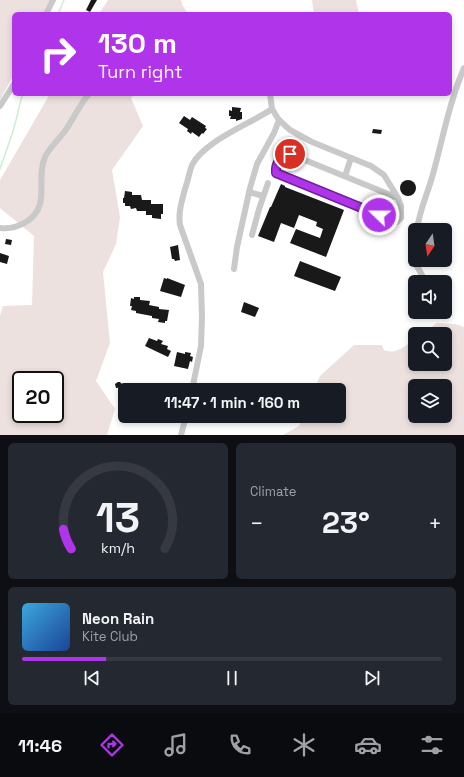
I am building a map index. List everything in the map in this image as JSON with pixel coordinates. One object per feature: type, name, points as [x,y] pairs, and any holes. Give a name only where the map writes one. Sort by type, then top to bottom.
[{"type":"street","points":[[47,12],[53,0]]},
{"type":"street","points":[[418,223],[433,174],[449,107],[464,68]]},
{"type":"street","points":[[0,106],[12,87]]},
{"type":"street","points":[[0,228],[12,228],[21,225],[30,220],[36,213],[40,206],[42,197],[42,170],[45,157],[67,128],[81,103],[87,96]]},
{"type":"street","points":[[270,96],[272,110],[279,120],[290,130],[312,142],[371,166],[384,175],[398,198],[401,206],[401,218],[397,222],[393,221],[276,173],[275,169],[283,156],[285,154],[290,154],[398,198]]},
{"type":"street","points":[[193,383],[201,346],[201,284],[180,225],[179,216],[192,165],[201,152],[232,131],[272,110]]},
{"type":"street","points":[[234,269],[237,247],[249,192],[257,164],[274,133],[279,120]]},
{"type":"street","points":[[345,176],[351,158]]},
{"type":"street","points":[[252,235],[268,183]]},
{"type":"street","points":[[249,192],[263,196]]},
{"type":"street","points":[[417,267],[422,275]]},
{"type":"street","points":[[182,435],[185,423]]},
{"type":"shaded area","points":[[0,0],[50,0],[44,12],[12,12],[12,78],[0,100]]},
{"type":"shaded area","points":[[108,0],[181,0],[187,12],[100,12]]},
{"type":"shaded area","points":[[312,0],[356,0],[359,12],[314,12]]},
{"type":"shaded area","points":[[49,96],[133,96],[131,98],[143,126],[112,170],[120,217],[116,244],[103,272],[110,343],[96,381],[115,409],[107,435],[0,435],[0,316],[3,306],[32,305],[34,236],[0,208],[0,180]]},
{"type":"shaded area","points":[[437,323],[455,324],[464,327],[464,435],[283,435],[299,426],[300,423],[346,423],[346,383],[317,383],[320,376],[354,345],[382,345],[384,350],[388,351],[396,351],[408,344],[408,371],[452,371],[452,327],[432,327]]},
{"type":"building","points":[[91,0],[97,0],[90,12],[86,10]]},
{"type":"building","points":[[232,107],[241,108],[240,112],[242,112],[242,119],[236,121],[236,119],[230,119],[231,116],[229,116],[229,110],[232,111]]},
{"type":"building","points":[[184,116],[190,120],[192,117],[206,126],[205,128],[207,129],[199,137],[192,132],[191,134],[187,131],[188,129],[179,123]]},
{"type":"building","points":[[373,129],[382,130],[381,134],[372,133]]},
{"type":"building","points":[[408,180],[414,182],[416,188],[414,194],[408,196],[402,194],[400,188],[402,182]]},
{"type":"building","points":[[281,184],[285,187],[344,210],[326,257],[290,243],[296,229],[320,238],[323,229],[316,226],[317,222],[299,215],[294,228],[281,223],[274,242],[258,236]]},
{"type":"building","points":[[125,191],[132,192],[132,195],[141,195],[142,200],[151,200],[151,204],[163,204],[163,214],[161,214],[161,219],[152,218],[152,215],[146,215],[146,211],[137,211],[136,208],[131,209],[130,206],[125,206],[125,203],[123,203],[123,198]]},
{"type":"building","points":[[6,239],[12,240],[11,245],[5,244]]},
{"type":"building","points":[[178,245],[180,260],[175,261],[172,259],[170,247]]},
{"type":"building","points":[[0,253],[9,256],[7,264],[0,262]]},
{"type":"building","points":[[300,261],[341,277],[335,291],[294,276]]},
{"type":"building","points":[[164,278],[185,285],[181,297],[160,291]]},
{"type":"building","points":[[134,297],[140,297],[140,300],[150,301],[149,305],[159,307],[159,309],[169,310],[167,321],[165,321],[165,323],[158,322],[159,319],[136,313],[136,311],[131,310],[131,298],[134,299]]},
{"type":"building","points":[[244,302],[259,308],[255,317],[241,312]]},
{"type":"building","points":[[149,338],[157,341],[158,339],[163,341],[161,344],[168,346],[167,349],[171,351],[168,357],[145,346]]},
{"type":"building","points":[[177,352],[185,354],[185,352],[191,353],[190,356],[193,357],[192,362],[190,361],[188,369],[174,366]]},
{"type":"building","points":[[118,382],[121,383],[118,383],[118,388],[116,388],[115,384]]},
{"type":"waterway","points":[[59,12],[64,0]]},
{"type":"waterway","points":[[0,169],[22,96]]},
{"type":"route","points":[[290,154],[285,154],[277,164],[275,169],[276,173],[379,215]]}]
